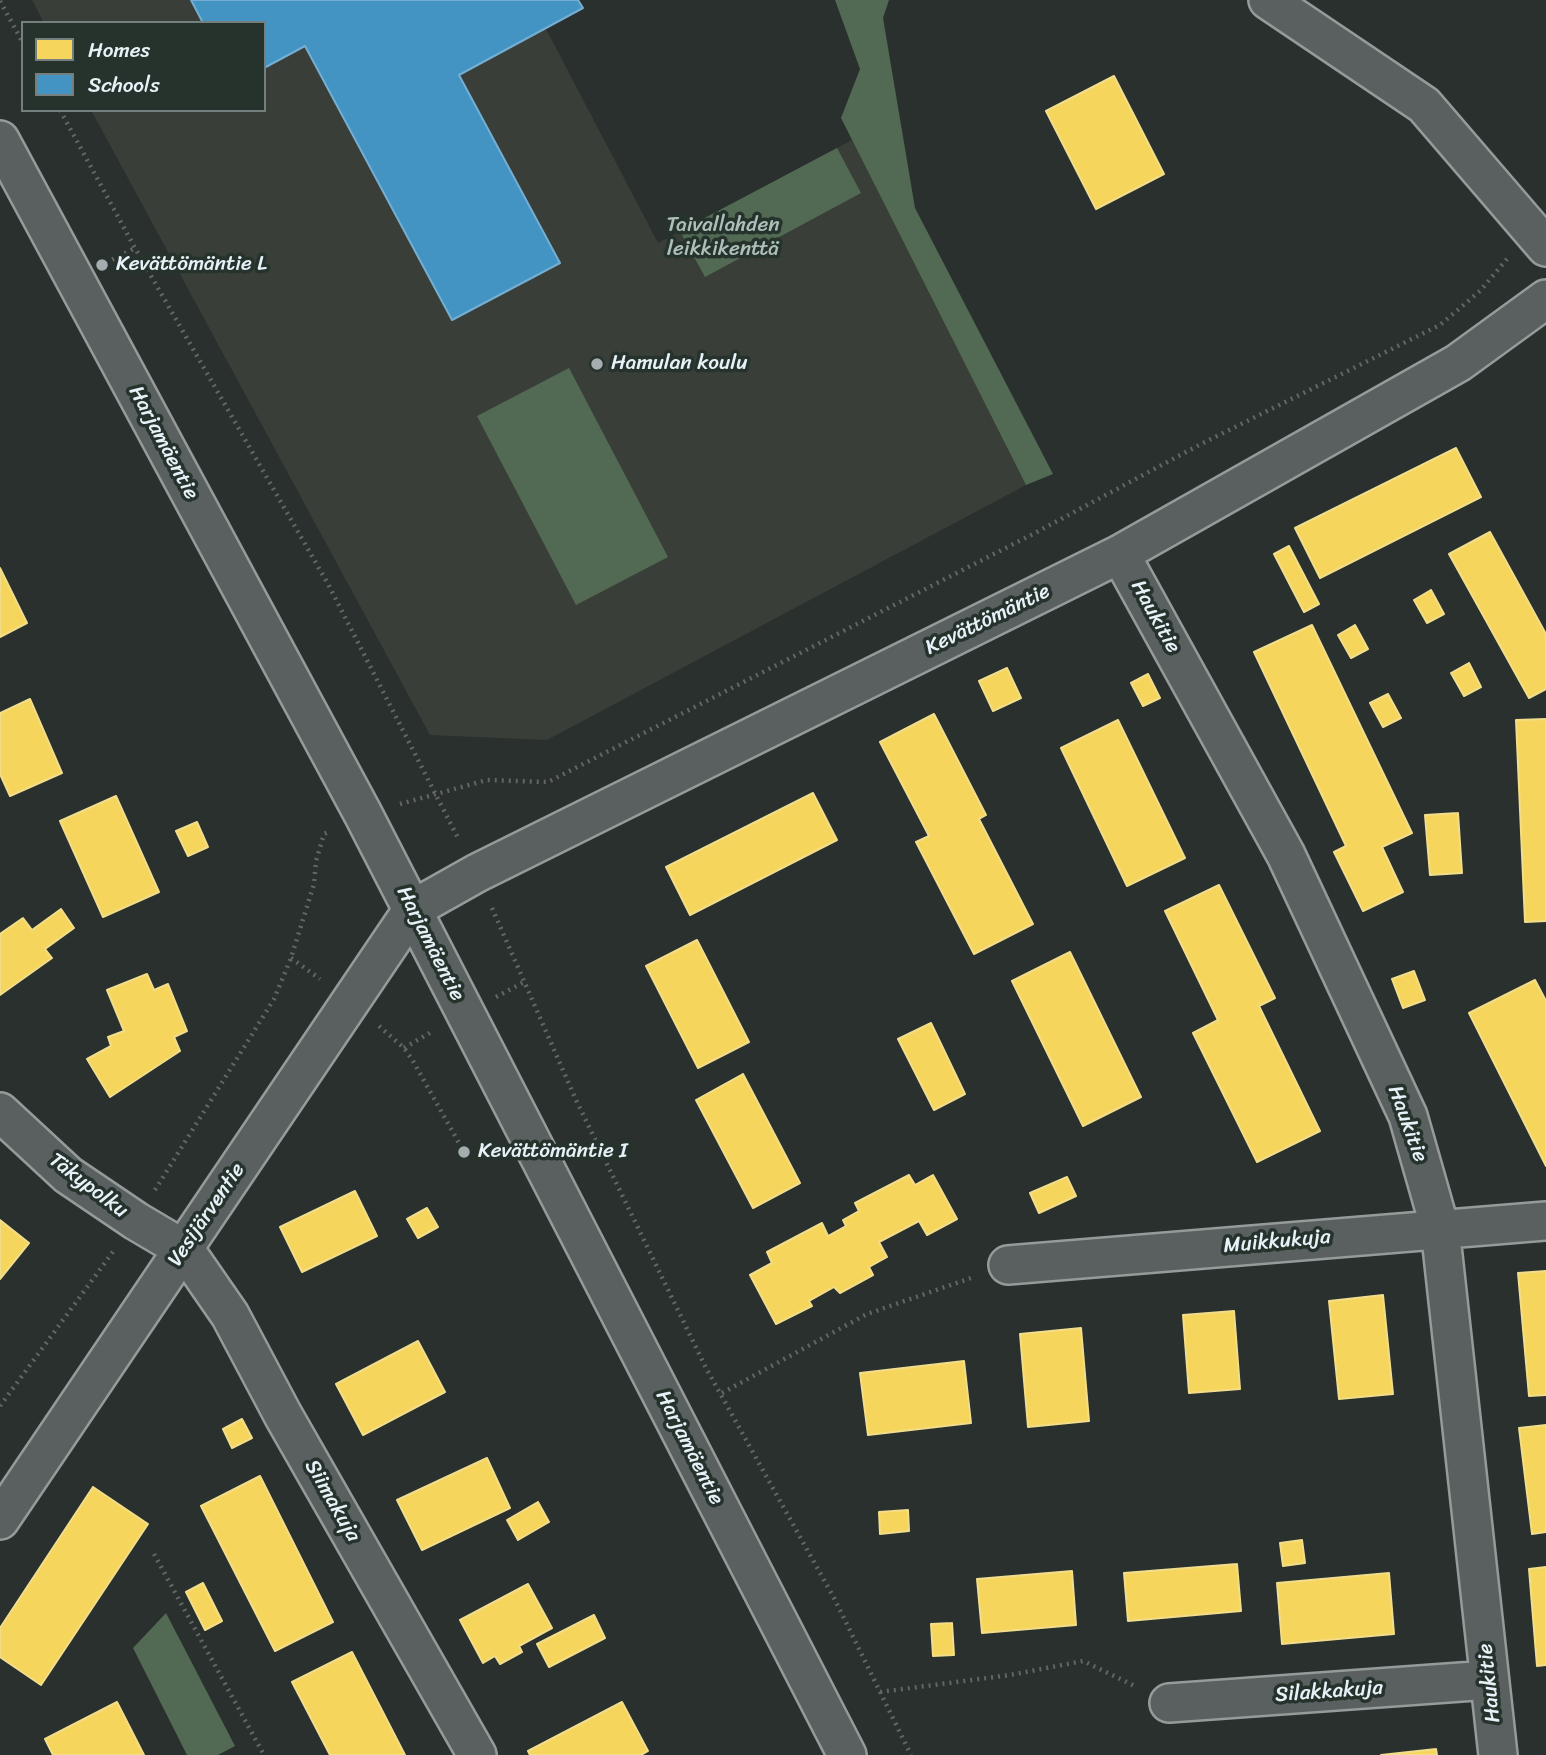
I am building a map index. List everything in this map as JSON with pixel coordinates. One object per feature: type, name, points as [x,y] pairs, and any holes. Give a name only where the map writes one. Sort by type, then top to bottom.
[{"type":"street","points":[[1268,0],[1424,105],[1541,240]]},
{"type":"street","name":"Harjamäentie","points":[[0,139],[413,909],[847,1755]]},
{"type":"street","name":"Kevättömäntie","points":[[413,909],[477,873],[1120,554],[1458,363],[1546,299]]},
{"type":"street","name":"Haukitie","points":[[1120,554],[1286,855],[1408,1116],[1440,1228],[1497,1755]]},
{"type":"street","name":"Vesijärventie","points":[[0,1520],[413,909]]},
{"type":"street","name":"Täkypolku","points":[[0,1112],[68,1175],[135,1222],[185,1250]]},
{"type":"street","name":"Muikkukuja","points":[[1008,1265],[1440,1228],[1546,1222]]},
{"type":"street","name":"Siimakuja","points":[[185,1250],[230,1315],[283,1415],[477,1755]]},
{"type":"street","name":"Silakkakuja","points":[[1169,1703],[1489,1680]]},
{"type":"path","points":[[0,1],[21,39]]},
{"type":"path","points":[[61,112],[135,248],[328,584],[477,873],[581,1111],[706,1368],[834,1598],[911,1755]]},
{"type":"path","points":[[0,1406],[135,1222],[274,999],[314,884],[316,861],[324,834],[363,814],[487,780],[548,782],[1023,539],[1199,445],[1440,325],[1480,291],[1509,257],[1541,240]]},
{"type":"path","points":[[102,265],[135,248]]},
{"type":"path","points":[[404,1048],[464,1152]]},
{"type":"path","points":[[722,1393],[867,1314],[1008,1265]]},
{"type":"path","points":[[155,1554],[264,1755]]},
{"type":"path","points":[[880,1692],[1010,1675],[1083,1661],[1169,1703]]},
{"type":"shaded area","name":"Hamulan koulu","points":[[32,0],[578,0],[583,8],[546,29],[658,243],[852,140],[1026,485],[547,740],[430,735],[92,112],[266,112],[266,21],[43,21]]},
{"type":"green space","points":[[835,0],[889,0],[883,18],[915,208],[1053,474],[1026,485],[841,118],[860,69]]},
{"type":"green space","name":"Taivallahden leikkikenttä","points":[[837,148],[861,193],[705,277],[680,231]]},
{"type":"green space","points":[[569,368],[668,557],[576,605],[477,416]]},
{"type":"green space","points":[[166,1613],[235,1746],[218,1755],[187,1755],[133,1648]]},
{"type":"building: Homes","points":[[1114,76],[1164,174],[1096,209],[1046,111]]},
{"type":"building: Homes","points":[[1456,448],[1481,497],[1320,578],[1295,528]]},
{"type":"building: Homes","points":[[1490,532],[1546,634],[1546,689],[1529,698],[1449,554]]},
{"type":"building: Homes","points":[[1289,546],[1319,604],[1304,612],[1274,554]]},
{"type":"building: Homes","points":[[0,568],[27,623],[0,637]]},
{"type":"building: Homes","points":[[1431,590],[1444,614],[1427,623],[1414,600]]},
{"type":"building: Homes","points":[[1312,625],[1412,833],[1382,847],[1403,892],[1363,911],[1334,852],[1346,846],[1254,652]]},
{"type":"building: Homes","points":[[1355,625],[1368,649],[1351,658],[1338,635]]},
{"type":"building: Homes","points":[[1469,663],[1481,687],[1464,696],[1451,673]]},
{"type":"building: Homes","points":[[1007,668],[1021,698],[993,711],[979,681]]},
{"type":"building: Homes","points":[[1148,674],[1160,698],[1143,706],[1131,683]]},
{"type":"building: Homes","points":[[1388,694],[1401,718],[1383,727],[1370,703]]},
{"type":"building: Homes","points":[[30,699],[62,773],[10,796],[0,774],[0,713]]},
{"type":"building: Homes","points":[[934,714],[986,815],[979,819],[1033,924],[974,954],[916,842],[929,836],[880,742]]},
{"type":"building: Homes","points":[[1546,719],[1546,921],[1525,922],[1516,720]]},
{"type":"building: Homes","points":[[1118,720],[1185,858],[1127,886],[1061,748]]},
{"type":"building: Homes","points":[[813,793],[837,840],[690,915],[666,867]]},
{"type":"building: Homes","points":[[116,796],[159,892],[103,917],[60,821]]},
{"type":"building: Homes","points":[[1458,813],[1462,873],[1430,875],[1425,815]]},
{"type":"building: Homes","points":[[197,822],[208,847],[188,856],[176,831]]},
{"type":"building: Homes","points":[[1219,885],[1275,998],[1259,1006],[1320,1131],[1257,1162],[1193,1033],[1218,1020],[1165,911]]},
{"type":"building: Homes","points":[[61,909],[74,928],[45,949],[52,958],[0,995],[0,934],[23,918],[32,930]]},
{"type":"building: Homes","points":[[697,940],[749,1042],[698,1068],[646,966]]},
{"type":"building: Homes","points":[[1070,952],[1141,1097],[1083,1126],[1012,981]]},
{"type":"building: Homes","points":[[1414,971],[1425,1000],[1403,1008],[1392,979]]},
{"type":"building: Homes","points":[[147,974],[154,990],[168,984],[187,1031],[174,1037],[180,1051],[110,1097],[87,1059],[111,1046],[108,1037],[124,1031],[107,990]]},
{"type":"building: Homes","points":[[1535,980],[1546,1001],[1546,1166],[1469,1013]]},
{"type":"building: Homes","points":[[931,1023],[965,1094],[934,1110],[898,1039]]},
{"type":"building: Homes","points":[[743,1074],[800,1183],[753,1208],[696,1100]]},
{"type":"building: Homes","points":[[909,1175],[915,1185],[933,1175],[957,1219],[927,1235],[919,1221],[879,1242],[887,1257],[869,1267],[873,1275],[840,1293],[834,1287],[809,1301],[812,1306],[776,1324],[750,1275],[772,1263],[767,1252],[822,1223],[828,1236],[846,1226],[843,1220],[859,1211],[855,1203]]},
{"type":"building: Homes","points":[[1067,1177],[1076,1196],[1039,1213],[1030,1193]]},
{"type":"building: Homes","points":[[355,1191],[377,1236],[302,1272],[280,1227]]},
{"type":"building: Homes","points":[[427,1208],[438,1227],[418,1238],[407,1219]]},
{"type":"building: Homes","points":[[0,1220],[29,1243],[0,1279]]},
{"type":"building: Homes","points":[[1546,1271],[1546,1395],[1529,1396],[1518,1273]]},
{"type":"building: Homes","points":[[1383,1295],[1393,1394],[1339,1399],[1329,1301]]},
{"type":"building: Homes","points":[[1234,1311],[1240,1389],[1189,1393],[1183,1315]]},
{"type":"building: Homes","points":[[1081,1328],[1089,1421],[1028,1427],[1020,1334]]},
{"type":"building: Homes","points":[[418,1341],[445,1392],[363,1435],[336,1384]]},
{"type":"building: Homes","points":[[964,1361],[971,1423],[868,1435],[860,1373]]},
{"type":"building: Homes","points":[[242,1419],[252,1438],[232,1448],[223,1429]]},
{"type":"building: Homes","points":[[1546,1425],[1546,1532],[1532,1534],[1519,1428]]},
{"type":"building: Homes","points":[[487,1458],[510,1508],[422,1550],[397,1500]]},
{"type":"building: Homes","points":[[260,1476],[333,1622],[275,1651],[201,1506]]},
{"type":"building: Homes","points":[[93,1487],[148,1524],[41,1685],[0,1657],[0,1628]]},
{"type":"building: Homes","points":[[538,1502],[549,1522],[518,1540],[507,1520]]},
{"type":"building: Homes","points":[[908,1510],[909,1531],[880,1534],[879,1512]]},
{"type":"building: Homes","points":[[1302,1540],[1305,1563],[1283,1566],[1280,1543]]},
{"type":"building: Homes","points":[[1237,1564],[1241,1611],[1128,1621],[1124,1573]]},
{"type":"building: Homes","points":[[1546,1567],[1546,1665],[1537,1666],[1529,1569]]},
{"type":"building: Homes","points":[[1072,1571],[1076,1625],[982,1633],[977,1579]]},
{"type":"building: Homes","points":[[1389,1573],[1394,1634],[1282,1644],[1277,1583]]},
{"type":"building: Homes","points":[[203,1583],[222,1621],[205,1630],[186,1592]]},
{"type":"building: Homes","points":[[528,1584],[552,1628],[519,1646],[522,1652],[500,1664],[495,1656],[483,1663],[460,1620]]},
{"type":"building: Homes","points":[[594,1615],[605,1638],[549,1667],[537,1644]]},
{"type":"building: Homes","points":[[952,1623],[954,1655],[933,1656],[931,1624]]},
{"type":"building: Homes","points":[[352,1652],[405,1755],[330,1755],[292,1682]]},
{"type":"building: Homes","points":[[117,1702],[144,1755],[53,1755],[45,1739]]},
{"type":"building: Homes","points":[[622,1702],[648,1751],[641,1755],[530,1755],[528,1751]]},
{"type":"building: Homes","points":[[1436,1749],[1437,1755],[1381,1755]]},
{"type":"building: Schools","points":[[191,0],[578,0],[583,8],[459,75],[560,263],[452,320],[305,46],[266,67],[266,21],[202,21]]},
{"type":"place","name":"Kevättömäntie L","points":[[102,265]]},
{"type":"place","name":"Hamulan koulu","points":[[597,364]]},
{"type":"place","name":"Kevättömäntie I","points":[[464,1152]]}]
